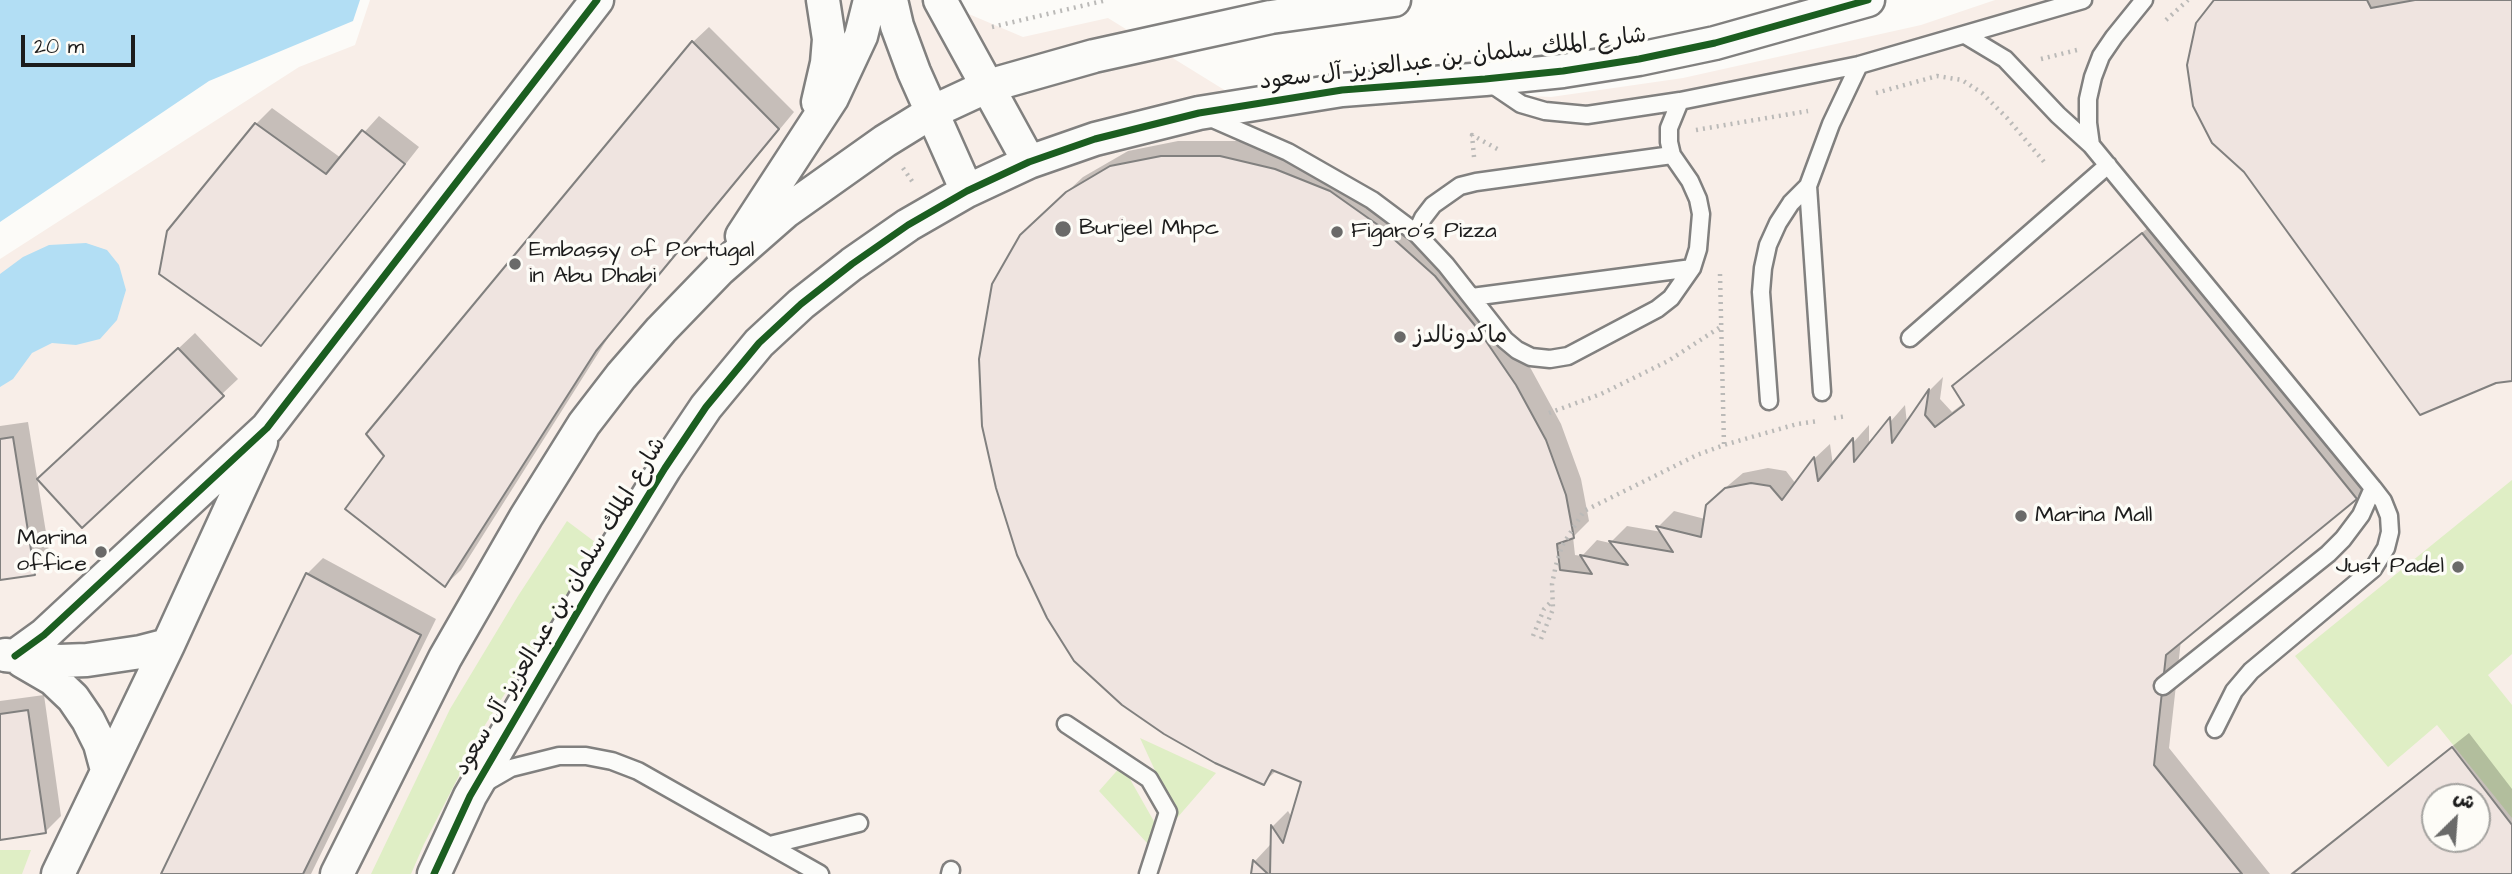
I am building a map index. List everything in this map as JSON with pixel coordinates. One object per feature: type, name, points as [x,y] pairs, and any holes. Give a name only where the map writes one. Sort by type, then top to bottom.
[{"type":"street","points":[[7,655],[44,635],[267,428],[597,0]]},
{"type":"street","points":[[814,128],[829,39],[823,0]]},
{"type":"street","points":[[720,269],[814,128],[848,66],[861,36],[870,0]]},
{"type":"street","points":[[891,0],[897,26],[914,72],[967,191]]},
{"type":"street","points":[[940,0],[1029,162]]},
{"type":"street","points":[[337,874],[445,658],[526,517],[584,424],[629,367],[720,269],[785,212],[884,141],[932,112],[988,86],[1094,56],[1198,33],[1271,18],[1394,0]]},
{"type":"street","name":"شارع الملك سلمان بن عبدالعزيز آل سعود","points":[[434,874],[470,796],[592,587],[706,407],[750,354],[801,304],[908,225],[967,191],[1029,162],[1095,139],[1199,113],[1342,90],[1563,71],[1639,59],[1715,43],[1868,0]]},
{"type":"street","points":[[58,874],[168,645],[267,428]]},
{"type":"street","points":[[7,655],[59,661],[87,660],[168,645]]},
{"type":"street","points":[[7,655],[53,679],[73,698],[100,744],[107,770]]},
{"type":"lane","points":[[1485,79],[1521,104],[1545,111],[1587,115],[1680,101],[1859,65],[2082,0]]},
{"type":"lane","points":[[2091,145],[2088,99],[2093,77],[2101,57],[2114,37],[2144,0]]},
{"type":"lane","points":[[1965,34],[2017,69],[2058,115],[2091,145],[2373,488],[2383,501],[2389,516],[2390,532],[2381,559],[2363,578],[2251,671],[2234,691],[2215,729]]},
{"type":"lane","points":[[1822,392],[1808,186],[1831,124],[1859,65]]},
{"type":"lane","points":[[1199,113],[1244,131],[1331,175],[1373,200],[1416,233],[1472,297],[1505,340],[1531,357],[1550,359],[1567,356],[1657,309],[1671,298],[1692,268],[1698,249],[1701,214],[1690,181],[1672,155],[1669,128],[1680,101]]},
{"type":"lane","points":[[1416,233],[1433,205],[1460,186],[1672,155]]},
{"type":"lane","points":[[1910,338],[2108,165]]},
{"type":"lane","points":[[1769,401],[1761,292],[1763,268],[1768,245],[1778,223],[1791,203],[1808,186]]},
{"type":"lane","points":[[1472,297],[1692,268]]},
{"type":"lane","points":[[2163,686],[2328,554],[2361,515],[2373,488]]},
{"type":"lane","points":[[1066,724],[1149,779],[1168,812],[1148,874]]},
{"type":"lane","points":[[470,796],[489,780],[511,768],[558,756],[586,756],[612,761],[638,771],[820,874]]},
{"type":"lane","points":[[770,845],[859,823]]},
{"type":"path","points":[[1075,8],[1079,0]]},
{"type":"path","points":[[2164,22],[2188,0]]},
{"type":"path","points":[[1868,97],[1937,76],[1962,80],[1982,93],[2045,163]]},
{"type":"path","points":[[1549,413],[1601,394],[1668,361],[1721,326]]},
{"type":"path","points":[[1541,639],[1553,609],[1552,584],[1562,546],[1584,511],[1660,472],[1724,444],[1797,424],[1847,416]]},
{"type":"path","points":[[1533,636],[1544,609],[1551,602]]},
{"type":"shaded area","points":[[370,0],[958,0],[964,12],[1023,37],[1108,18],[1260,112],[1449,92],[1551,97],[1683,78],[1921,25],[1995,0],[2512,0],[2512,874],[0,874],[0,259],[299,67],[355,45]]},
{"type":"green space","name":"Just Padel","points":[[2512,480],[2512,654],[2488,675],[2512,705],[2512,818],[2491,792],[2491,783],[2484,783],[2437,725],[2388,767],[2295,656]]},
{"type":"green space","points":[[567,521],[599,545],[485,725],[411,874],[371,874],[450,709]]},
{"type":"green space","points":[[1140,738],[1216,773],[1177,818]]},
{"type":"green space","points":[[1122,765],[1160,832],[1147,843],[1099,791]]},
{"type":"green space","points":[[0,850],[31,850],[22,874],[0,874]]},
{"type":"water","points":[[0,0],[360,0],[353,21],[209,81],[0,222]]},
{"type":"water","points":[[86,243],[107,250],[119,265],[126,290],[117,320],[100,339],[76,345],[52,343],[32,353],[13,379],[0,387],[0,274],[23,257],[49,245]]},
{"type":"building","points":[[2214,0],[2367,0],[2371,8],[2415,0],[2512,0],[2512,381],[2496,383],[2420,415],[2244,172],[2212,143],[2193,106],[2187,65],[2196,23]]},
{"type":"building","points":[[692,41],[779,129],[596,351],[445,587],[345,509],[384,456],[366,434]]},
{"type":"building","points":[[255,123],[326,174],[362,130],[405,164],[261,346],[159,274],[167,231]]},
{"type":"building","name":"Marina Mall","points":[[1161,156],[1220,156],[1275,169],[1330,191],[1378,225],[1435,276],[1477,328],[1516,385],[1546,440],[1566,495],[1574,538],[1557,544],[1560,570],[1592,574],[1580,555],[1628,565],[1609,541],[1673,552],[1656,526],[1701,537],[1706,505],[1725,488],[1751,483],[1770,486],[1782,500],[1814,457],[1818,481],[1853,438],[1854,462],[1890,417],[1892,443],[1929,389],[1925,415],[1935,427],[1964,405],[1952,386],[2142,233],[2357,499],[2166,655],[2154,765],[2242,874],[1270,874],[1271,825],[1283,843],[1301,782],[1272,770],[1264,785],[1215,763],[1164,734],[1122,705],[1074,661],[1047,618],[1017,555],[996,488],[982,426],[979,359],[992,284],[1020,235],[1066,192],[1110,166]]},
{"type":"building","points":[[178,348],[224,396],[82,528],[37,479]]},
{"type":"building","points":[[13,437],[35,575],[0,580],[0,439]]},
{"type":"building","points":[[306,573],[421,635],[303,874],[161,874]]},
{"type":"building","points":[[28,710],[46,833],[0,840],[0,714]]},
{"type":"building","points":[[2452,747],[2480,783],[2421,783],[2421,853],[2491,853],[2491,798],[2512,825],[2512,874],[2292,874]]},
{"type":"building","points":[[1253,860],[1268,874],[1251,874]]},
{"type":"cycle path","points":[[15,656],[44,635],[267,428],[597,0]]},
{"type":"cycle path","points":[[434,874],[470,796],[592,587],[706,407],[759,343],[801,304],[908,225],[967,191],[1029,162],[1095,139],[1199,113],[1342,90],[1563,71],[1639,59],[1715,43],[1868,0]]},
{"type":"place","name":"Burjeel Mhpc","points":[[1063,229]]},
{"type":"place","name":"Figaro's Pizza","points":[[1337,232]]},
{"type":"place","name":"Embassy of Portugal in Abu Dhabi","points":[[515,264]]},
{"type":"place","name":"ماكدونالدز","points":[[1400,337]]},
{"type":"place","name":"Marina Mall","points":[[2021,516]]},
{"type":"place","name":"Marina office","points":[[101,552]]},
{"type":"place","name":"Just Padel","points":[[2458,567]]}]
